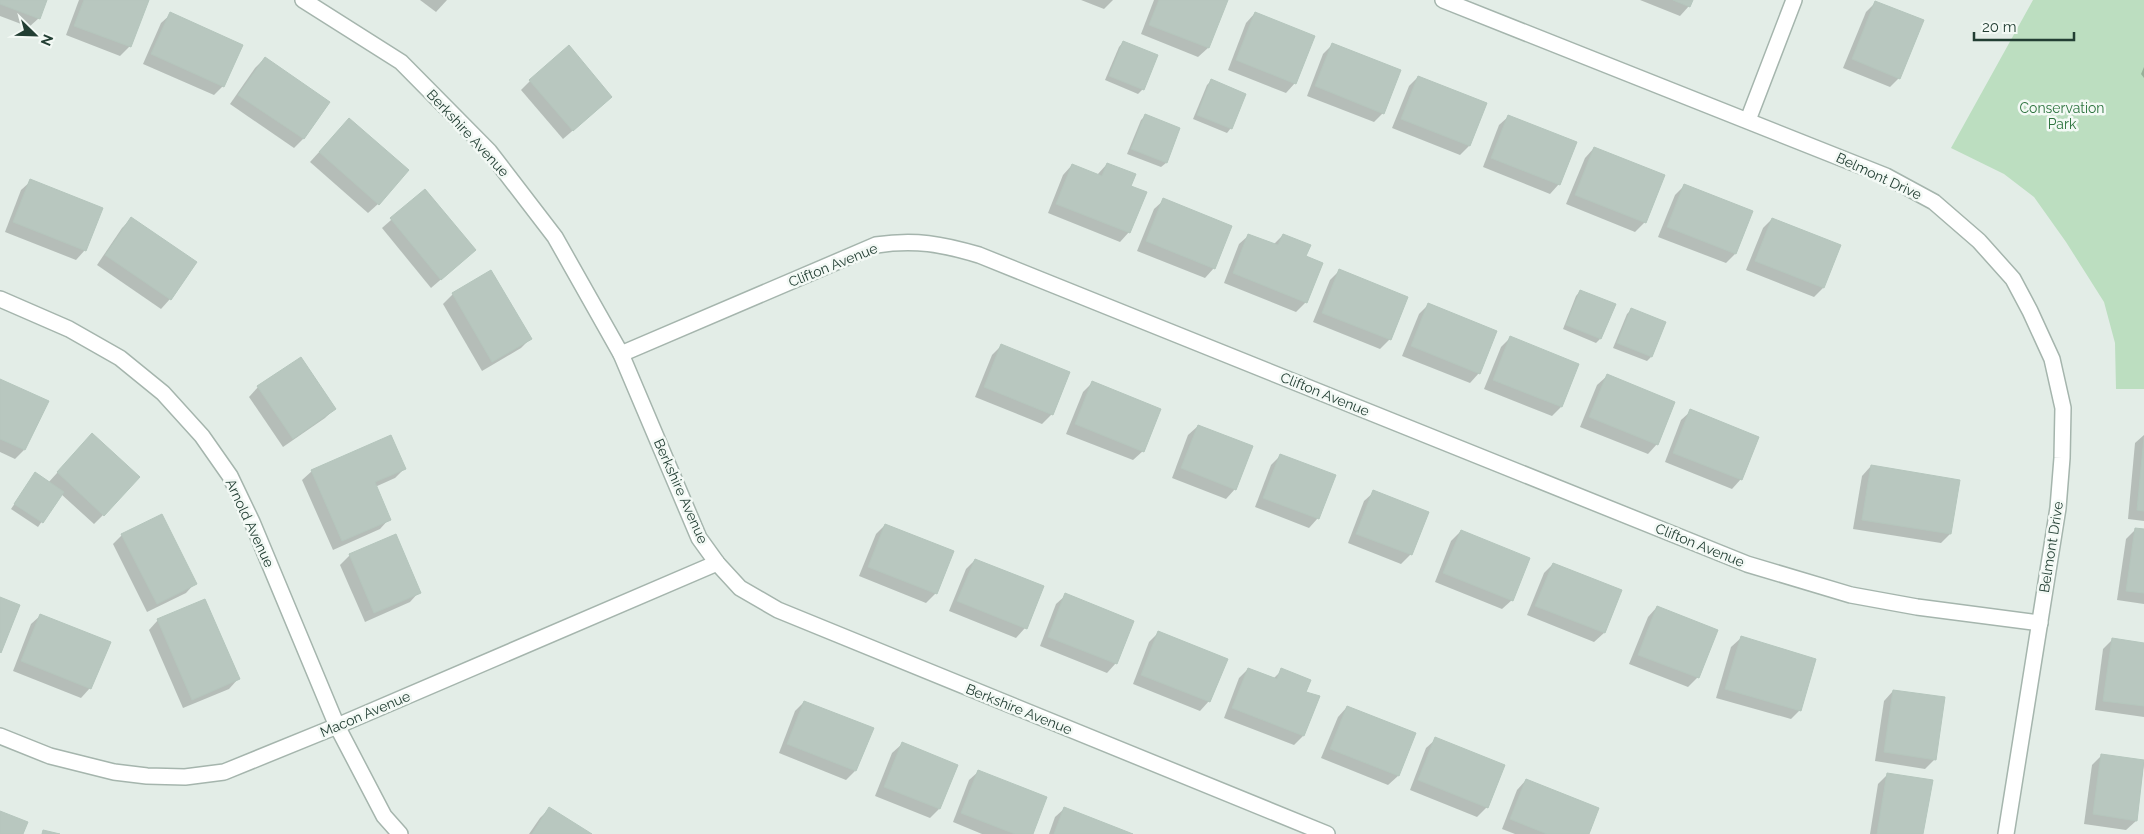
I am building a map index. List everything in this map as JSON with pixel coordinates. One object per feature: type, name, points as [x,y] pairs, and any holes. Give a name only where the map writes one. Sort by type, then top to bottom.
[{"type":"street","name":"Berkshire Avenue","points":[[304,0],[401,62],[489,151],[555,236],[621,354],[698,535],[717,563],[740,588],[778,610],[1327,834]]},
{"type":"street","name":"Belmont Drive","points":[[1443,0],[1886,176],[1934,202],[1979,241],[2013,279],[2052,359],[2063,408],[2058,508],[2006,834]]},
{"type":"street","points":[[1748,120],[1794,0]]},
{"type":"street","name":"Clifton Avenue","points":[[621,354],[876,246],[900,242],[927,242],[980,255],[1747,564],[1851,595],[1917,607],[2040,622]]},
{"type":"street","name":"Arnold Avenue","points":[[0,299],[69,329],[120,358],[163,393],[202,436],[230,476],[252,522],[337,726],[384,816],[400,834]]},
{"type":"street","name":"Macon Avenue","points":[[0,736],[50,756],[84,766],[147,776],[185,777],[224,772],[337,726],[717,563]]},
{"type":"green space","name":"Conservation Park","points":[[2033,0],[2144,0],[2144,389],[2116,389],[2115,343],[2104,302],[2066,242],[2034,197],[2004,174],[1951,148]]},
{"type":"building","points":[[0,0],[47,0],[40,19],[0,4]]},
{"type":"building","points":[[84,0],[149,0],[131,47],[74,26]]},
{"type":"building","points":[[1159,0],[1228,0],[1209,48],[1149,25]]},
{"type":"building","points":[[1673,0],[1693,0],[1690,7]]},
{"type":"building","points":[[1875,1],[1924,20],[1900,79],[1852,59]]},
{"type":"building","points":[[170,12],[243,45],[224,87],[151,54]]},
{"type":"building","points":[[1255,12],[1315,36],[1296,84],[1236,60]]},
{"type":"building","points":[[1123,41],[1158,55],[1144,90],[1109,76]]},
{"type":"building","points":[[1332,43],[1401,70],[1384,114],[1315,86]]},
{"type":"building","points":[[569,45],[612,97],[573,131],[529,80]]},
{"type":"building","points":[[265,57],[330,102],[304,139],[238,95]]},
{"type":"building","points":[[1418,76],[1487,103],[1470,146],[1401,119]]},
{"type":"building","points":[[1211,79],[1246,94],[1232,129],[1197,115]]},
{"type":"building","points":[[1145,114],[1180,128],[1167,163],[1131,149]]},
{"type":"building","points":[[1508,115],[1577,142],[1560,185],[1491,158]]},
{"type":"building","points":[[349,118],[409,170],[379,205],[319,152]]},
{"type":"building","points":[[1594,147],[1665,175],[1646,223],[1575,195]]},
{"type":"building","points":[[1107,163],[1136,174],[1131,186],[1147,192],[1130,233],[1056,204],[1072,164],[1102,176]]},
{"type":"building","points":[[30,179],[103,208],[86,251],[13,222]]},
{"type":"building","points":[[1684,184],[1753,211],[1736,254],[1667,227]]},
{"type":"building","points":[[425,189],[476,250],[441,280],[390,218]]},
{"type":"building","points":[[1163,198],[1232,226],[1215,269],[1146,241]]},
{"type":"building","points":[[131,217],[197,262],[171,300],[105,255]]},
{"type":"building","points":[[1772,218],[1841,245],[1824,288],[1755,261]]},
{"type":"building","points":[[1248,234],[1278,245],[1283,234],[1311,245],[1306,256],[1323,263],[1307,303],[1233,273]]},
{"type":"building","points":[[1339,269],[1408,297],[1391,340],[1322,313]]},
{"type":"building","points":[[491,270],[532,339],[492,362],[452,293]]},
{"type":"building","points":[[1580,290],[1616,304],[1601,339],[1566,325]]},
{"type":"building","points":[[1428,303],[1497,331],[1480,374],[1411,346]]},
{"type":"building","points":[[1631,308],[1666,322],[1652,357],[1617,343]]},
{"type":"building","points":[[1510,336],[1579,364],[1562,407],[1493,380]]},
{"type":"building","points":[[1001,344],[1070,372],[1053,415],[984,387]]},
{"type":"building","points":[[301,357],[336,409],[293,439],[257,386]]},
{"type":"building","points":[[1607,374],[1675,402],[1658,445],[1589,417]]},
{"type":"building","points":[[0,379],[49,401],[25,450],[0,439]]},
{"type":"building","points":[[1092,381],[1161,409],[1144,452],[1075,424]]},
{"type":"building","points":[[1690,409],[1759,437],[1742,480],[1673,453]]},
{"type":"building","points":[[1198,425],[1253,446],[1236,490],[1181,468]]},
{"type":"building","points":[[92,433],[140,477],[104,516],[57,472]]},
{"type":"building","points":[[391,435],[406,469],[375,482],[391,520],[342,541],[311,470]]},
{"type":"building","points":[[2144,437],[2144,511],[2137,510]]},
{"type":"building","points":[[1280,454],[1336,475],[1319,519],[1263,498]]},
{"type":"building","points":[[1871,465],[1960,480],[1951,534],[1862,520]]},
{"type":"building","points":[[35,472],[64,492],[43,523],[14,504]]},
{"type":"building","points":[[1373,490],[1429,512],[1412,555],[1356,534]]},
{"type":"building","points":[[162,514],[197,584],[157,604],[121,534]]},
{"type":"building","points":[[885,524],[954,551],[937,594],[868,567]]},
{"type":"building","points":[[2135,528],[2144,529],[2144,593],[2126,591]]},
{"type":"building","points":[[1461,530],[1530,558],[1513,601],[1443,573]]},
{"type":"building","points":[[396,534],[421,593],[374,613],[349,554]]},
{"type":"building","points":[[975,559],[1044,586],[1027,629],[957,601]]},
{"type":"building","points":[[1553,563],[1622,590],[1605,633],[1535,606]]},
{"type":"building","points":[[1065,593],[1134,621],[1117,664],[1048,637]]},
{"type":"building","points":[[0,597],[20,605],[1,653],[0,652]]},
{"type":"building","points":[[205,599],[240,679],[192,700],[157,619]]},
{"type":"building","points":[[1657,606],[1718,630],[1699,678],[1638,655]]},
{"type":"building","points":[[40,614],[111,642],[91,689],[21,661]]},
{"type":"building","points":[[1158,631],[1228,659],[1210,702],[1141,675]]},
{"type":"building","points":[[1741,636],[1816,659],[1801,711],[1725,689]]},
{"type":"building","points":[[2112,638],[2144,643],[2144,706],[2103,701]]},
{"type":"building","points":[[1248,668],[1277,679],[1281,668],[1311,680],[1306,692],[1320,696],[1304,736],[1232,708]]},
{"type":"building","points":[[1893,690],[1945,697],[1936,760],[1884,752]]},
{"type":"building","points":[[804,701],[874,728],[856,771],[787,744]]},
{"type":"building","points":[[1347,706],[1416,733],[1399,776],[1330,749]]},
{"type":"building","points":[[1435,737],[1505,765],[1488,808],[1418,780]]},
{"type":"building","points":[[902,742],[958,765],[940,809],[884,787]]},
{"type":"building","points":[[2101,754],[2144,760],[2137,821],[2093,814]]},
{"type":"building","points":[[978,770],[1047,797],[1033,834],[1015,834],[961,813]]},
{"type":"building","points":[[1887,773],[1933,780],[1923,834],[1877,834]]},
{"type":"building","points":[[1526,779],[1599,808],[1589,834],[1547,834],[1510,819]]},
{"type":"building","points":[[549,807],[592,834],[532,834]]},
{"type":"building","points":[[1064,807],[1133,834],[1054,834]]},
{"type":"building","points":[[0,811],[28,822],[23,834],[0,834]]},
{"type":"building","points":[[43,830],[60,834],[42,834]]}]
